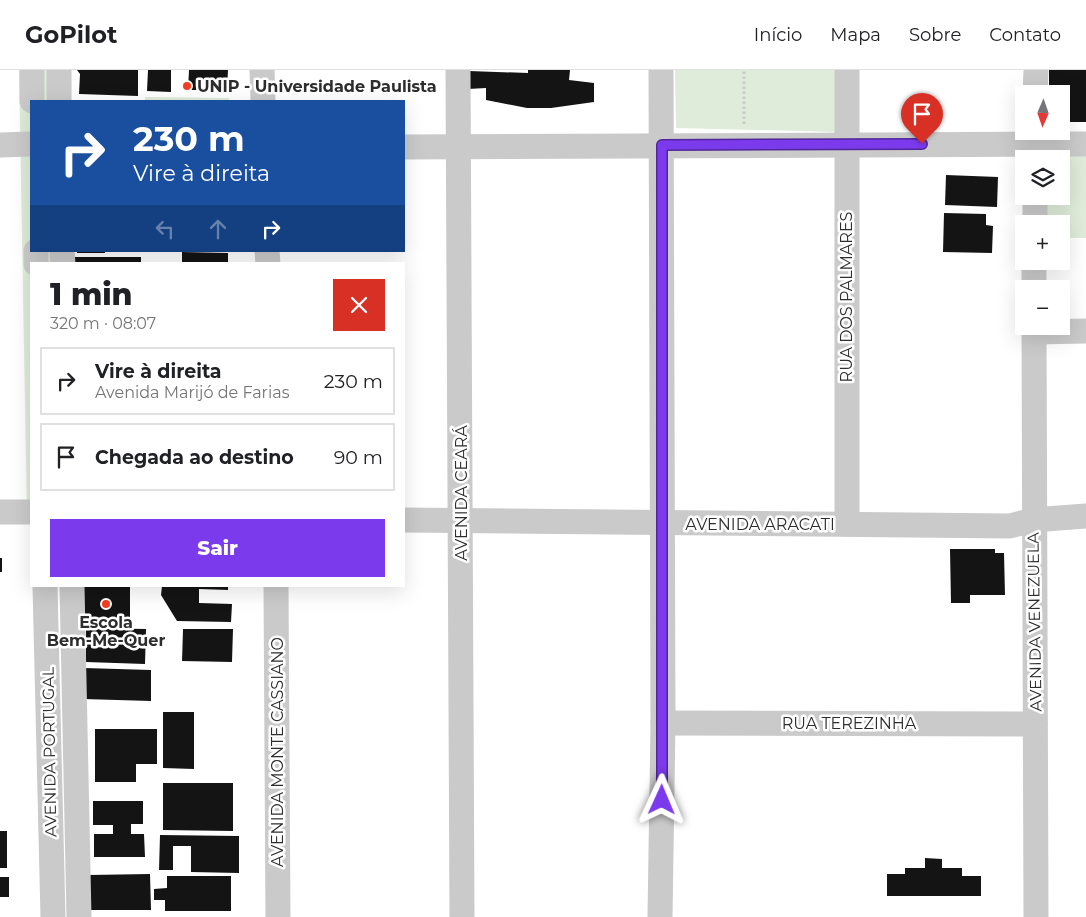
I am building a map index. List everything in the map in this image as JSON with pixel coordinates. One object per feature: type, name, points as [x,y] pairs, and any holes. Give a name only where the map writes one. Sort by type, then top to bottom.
[{"type":"street","points":[[32,70],[32,100]]},
{"type":"street","points":[[58,70],[59,100]]},
{"type":"street","points":[[262,70],[263,100]]},
{"type":"street","name":"AVENIDA CEARÁ","points":[[458,70],[462,917]]},
{"type":"street","points":[[660,917],[663,723],[661,70]]},
{"type":"street","name":"RUA DOS PALMARES","points":[[847,70],[847,524]]},
{"type":"street","points":[[1035,85],[1036,70]]},
{"type":"street","points":[[0,146],[30,144]]},
{"type":"street","points":[[405,147],[1086,144]]},
{"type":"street","points":[[1070,330],[1086,331]]},
{"type":"street","name":"AVENIDA VENEZUELA","points":[[1034,335],[1033,520],[1036,917]]},
{"type":"street","points":[[0,512],[30,512]]},
{"type":"street","name":"AVENIDA ARACATI","points":[[405,520],[1010,526],[1033,520],[1086,516]]},
{"type":"street","name":"AVENIDA PORTUGAL","points":[[45,587],[53,917]]},
{"type":"street","name":"AVENIDA PORTUGAL","points":[[72,587],[79,917]]},
{"type":"street","name":"AVENIDA MONTE CASSIANO","points":[[276,587],[278,917]]},
{"type":"street","name":"RUA TEREZINHA","points":[[663,723],[1035,724]]},
{"type":"path","points":[[744,70],[744,126]]},
{"type":"green space","points":[[19,70],[47,70],[48,100],[30,100],[30,252],[51,252],[52,262],[30,262],[30,516],[27,516]]},
{"type":"green space","points":[[675,70],[841,70],[840,132],[676,128]]},
{"type":"green space","points":[[145,97],[229,98],[229,100],[145,100]]},
{"type":"green space","points":[[1070,155],[1086,155],[1086,238],[1070,238],[1070,215],[1047,215],[1047,205],[1070,205]]},
{"type":"building","points":[[77,70],[138,70],[138,96],[79,94],[80,74]]},
{"type":"building","points":[[148,70],[171,70],[171,92],[147,91]]},
{"type":"building","points":[[189,70],[228,70],[227,90],[188,90]]},
{"type":"building","points":[[528,70],[570,70],[569,80],[594,83],[594,102],[551,108],[527,108],[486,100],[486,88],[468,89],[469,71],[528,73]]},
{"type":"building","points":[[1049,70],[1086,70],[1086,122],[1070,122],[1070,85],[1049,85]]},
{"type":"building","points":[[946,175],[998,177],[997,207],[945,205]]},
{"type":"building","points":[[944,213],[986,214],[986,225],[993,226],[992,253],[943,252]]},
{"type":"building","points":[[77,252],[105,252],[105,253]]},
{"type":"building","points":[[182,252],[228,253],[228,262],[182,262]]},
{"type":"building","points":[[74,257],[141,257],[141,262],[74,262]]},
{"type":"building","points":[[950,549],[995,549],[995,553],[1004,553],[1005,595],[970,595],[970,603],[951,603]]},
{"type":"building","points":[[0,558],[2,558],[2,572],[0,572]]},
{"type":"building","name":"Escola Bem-Me-Quer","points":[[82,587],[130,587],[130,623],[81,622]]},
{"type":"building","points":[[162,587],[228,587],[228,590],[199,589],[199,603],[232,604],[231,622],[177,621],[161,595]]},
{"type":"building","points":[[86,628],[146,629],[145,664],[86,662]]},
{"type":"building","points":[[183,629],[233,629],[232,662],[182,661]]},
{"type":"building","points":[[84,668],[151,670],[151,701],[83,699]]},
{"type":"building","points":[[163,712],[194,712],[194,769],[163,768]]},
{"type":"building","points":[[95,729],[157,729],[157,764],[136,764],[136,782],[95,782]]},
{"type":"building","points":[[163,783],[233,783],[233,831],[163,830]]},
{"type":"building","points":[[93,801],[143,801],[143,824],[131,824],[131,834],[144,834],[145,857],[94,857],[94,834],[113,834],[113,825],[93,825]]},
{"type":"building","points":[[0,831],[7,831],[7,868],[0,868]]},
{"type":"building","points":[[160,835],[239,836],[239,873],[191,872],[191,846],[173,846],[173,870],[159,870]]},
{"type":"building","points":[[925,858],[942,859],[942,868],[962,868],[962,876],[981,876],[981,896],[887,896],[887,874],[905,874],[905,868],[925,868]]},
{"type":"building","points":[[150,874],[151,910],[90,910],[89,875]]},
{"type":"building","points":[[167,876],[231,876],[231,911],[165,911],[165,900],[154,900],[154,889],[167,888]]},
{"type":"building","points":[[0,877],[9,877],[9,897],[0,897]]},
{"type":"place","name":"UNIP - Universidade Paulista","points":[[187,86]]},
{"type":"place","name":"Escola Bem-Me-Quer","points":[[106,604]]},
{"type":"route","points":[[662,800],[662,145],[922,144]]}]
